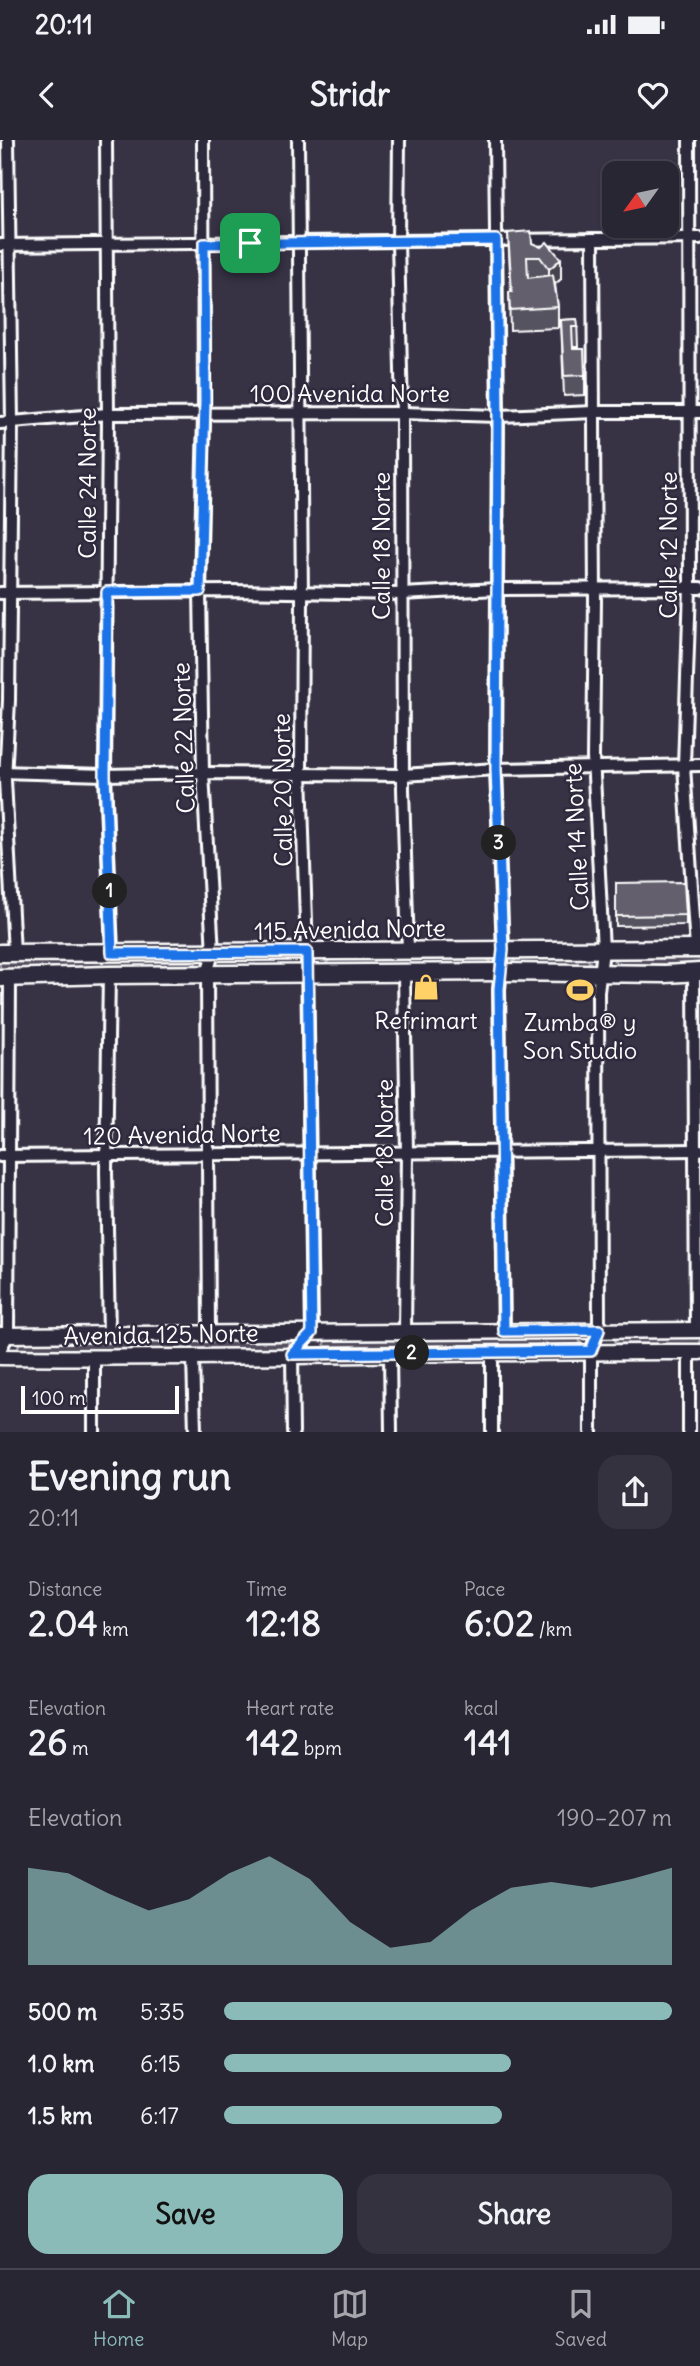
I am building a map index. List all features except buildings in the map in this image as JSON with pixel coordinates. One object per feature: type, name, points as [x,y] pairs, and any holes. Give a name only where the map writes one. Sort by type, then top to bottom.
[{"type":"main road","name":"115 Avenida Norte","points":[[7,953],[698,949]]},
{"type":"main road","name":"115 Avenida Norte","points":[[5,978],[207,974],[697,972]]},
{"type":"main road","name":"Avenida 125 Norte","points":[[4,1335],[698,1330]]},
{"type":"main road","name":"Avenida 125 Norte","points":[[0,1357],[694,1352]]},
{"type":"street","points":[[7,953],[3,772],[9,700],[5,593],[12,421],[5,245],[8,140]]},
{"type":"street","name":"Calle 24 Norte","points":[[106,140],[108,414],[105,775],[112,953]]},
{"type":"street","name":"Calle 22 Norte","points":[[204,140],[204,414],[200,591],[203,773],[213,953],[207,974],[209,1334]]},
{"type":"street","name":"Calle 20 Norte","points":[[298,140],[301,773],[307,952],[312,1333]]},
{"type":"street","name":"Calle 18 Norte","points":[[399,140],[403,775],[408,951]]},
{"type":"street","points":[[495,140],[498,416],[496,769],[503,950],[500,972],[504,1331]]},
{"type":"street","name":"Calle 12 Norte","points":[[689,140],[695,238],[695,588],[684,766],[698,949]]},
{"type":"street","points":[[5,245],[695,238]]},
{"type":"street","name":"Calle 14 Norte","points":[[590,1432],[591,1351],[599,1330],[599,973],[603,950],[594,768],[593,239]]},
{"type":"street","name":"100 Avenida Norte","points":[[0,423],[108,414],[402,413],[498,416],[694,412]]},
{"type":"street","points":[[5,593],[200,591],[401,594],[497,589],[695,588]]},
{"type":"street","points":[[3,772],[105,775],[403,775],[496,769],[700,765]]},
{"type":"street","points":[[697,972],[698,1330]]},
{"type":"street","name":"Calle 18 Norte","points":[[404,974],[407,1153],[405,1332]]},
{"type":"street","points":[[109,975],[109,1335]]},
{"type":"street","points":[[0,1350],[4,1335],[5,978]]},
{"type":"street","name":"120 Avenida Norte","points":[[5,1156],[698,1150]]},
{"type":"street","points":[[293,1432],[292,1354],[312,1333]]},
{"type":"street","points":[[688,1432],[694,1352]]},
{"type":"street","points":[[390,1353],[391,1432]]},
{"type":"street","points":[[492,1353],[492,1432]]},
{"type":"street","points":[[193,1357],[195,1432]]},
{"type":"street","points":[[94,1358],[94,1432]]},
{"type":"shaded area","points":[[622,955],[700,955],[700,964],[622,964],[614,961]]},
{"type":"shaded area","points":[[482,957],[491,961],[484,966],[334,967],[326,963],[333,958]]},
{"type":"shaded area","points":[[519,957],[585,957],[590,962],[585,966],[519,966],[513,962]]},
{"type":"shaded area","points":[[189,959],[196,963],[192,968],[0,970],[0,961]]},
{"type":"shaded area","points":[[578,1337],[581,1343],[575,1345],[324,1344],[326,1341]]},
{"type":"shaded area","points":[[700,1337],[700,1344],[615,1343],[615,1338]]},
{"type":"shaded area","points":[[284,1340],[290,1344],[287,1348],[20,1350],[18,1346],[20,1343]]},
{"type":"place","name":"Refrimart","points":[[426,987]]},
{"type":"place","name":"Zumba® y Son Studio","points":[[580,990]]},
{"type":"route","points":[[496,240],[496,769],[503,950],[499,989],[504,1331],[599,1330],[591,1351],[292,1354],[312,1333],[307,952],[112,953],[105,775],[107,592],[200,591],[205,402],[204,244],[250,243],[496,240]]}]
